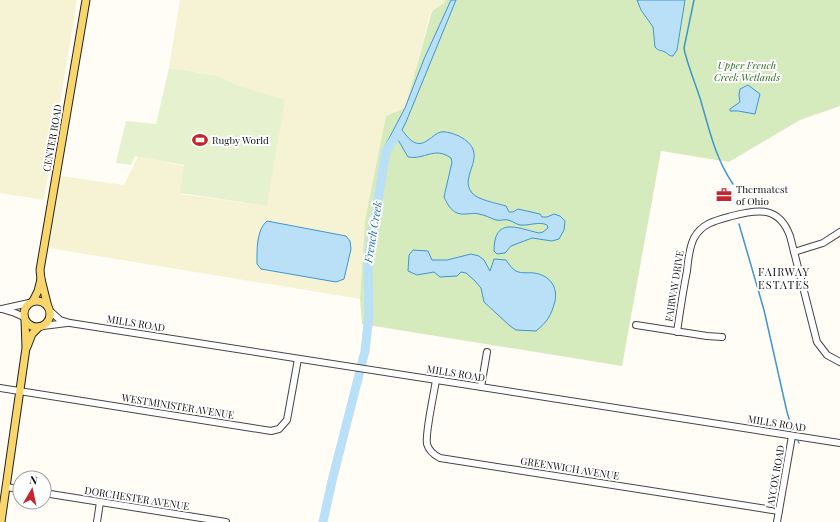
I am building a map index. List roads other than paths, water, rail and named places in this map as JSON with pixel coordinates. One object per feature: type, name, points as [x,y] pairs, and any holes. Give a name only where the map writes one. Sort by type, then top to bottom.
[{"type":"main road","name":"CENTER ROAD","points":[[49,309],[40,270],[86,0]]},
{"type":"main road","name":"CENTER ROAD","points":[[31,302],[38,291],[41,279]]},
{"type":"main road","points":[[1,522],[21,392],[26,348],[24,309],[31,302],[42,302],[49,309],[49,319],[32,334],[26,348]]},
{"type":"main road","points":[[25,319],[31,326],[41,326]]},
{"type":"street","name":"FAIRWAY DRIVE","points":[[677,332],[692,244],[699,230],[707,224],[717,220],[754,211],[768,212],[784,223],[790,236],[817,342],[827,355],[840,362]]},
{"type":"street","points":[[794,252],[823,244],[840,232]]},
{"type":"street","points":[[1,308],[31,302]]},
{"type":"street","points":[[1,308],[15,312],[25,319]]},
{"type":"street","name":"MILLS ROAD","points":[[49,309],[60,320],[70,323],[840,443]]},
{"type":"street","name":"MILLS ROAD","points":[[41,326],[70,323]]},
{"type":"street","points":[[636,325],[677,332],[722,337]]},
{"type":"street","points":[[481,388],[487,352]]},
{"type":"street","name":"WESTMINISTER AVENUE","points":[[0,388],[274,430],[279,428],[287,420],[298,358]]},
{"type":"street","name":"GREENWICH AVENUE","points":[[436,380],[427,443],[432,452],[440,458],[779,511]]},
{"type":"street","name":"JAYCOX ROAD","points":[[777,522],[792,436]]},
{"type":"street","points":[[6,487],[12,488]]},
{"type":"street","name":"DORCHESTER AVENUE","points":[[52,494],[194,519],[226,522]]},
{"type":"street","points":[[97,522],[100,502]]},
{"type":"water","points":[[451,0],[456,0],[402,130],[413,142],[420,144],[441,132],[448,132],[459,136],[469,143],[473,150],[473,164],[468,179],[472,193],[483,199],[506,206],[509,212],[513,212],[518,209],[540,214],[542,217],[547,217],[554,214],[560,216],[565,221],[564,230],[559,239],[552,241],[532,238],[511,246],[505,253],[497,254],[494,251],[495,240],[498,233],[502,229],[515,227],[539,233],[548,228],[547,225],[541,223],[520,225],[508,220],[496,220],[479,214],[457,213],[451,208],[444,197],[452,162],[451,158],[440,153],[420,157],[408,157],[397,138],[390,149],[385,146],[405,108],[424,59]]},
{"type":"water","points":[[637,0],[685,0],[677,50],[673,56],[658,50],[655,47],[653,27],[641,10]]},
{"type":"water","points":[[748,85],[760,94],[755,114],[730,111],[730,109],[740,102],[740,89]]},
{"type":"water","points":[[267,221],[346,236],[350,241],[351,249],[344,279],[336,282],[261,269],[257,264],[258,241],[263,225]]},
{"type":"water","points":[[413,250],[428,251],[432,260],[447,260],[471,254],[479,256],[484,260],[490,271],[494,259],[506,260],[512,268],[518,272],[534,273],[544,276],[554,286],[556,296],[552,311],[546,321],[536,331],[516,330],[484,302],[481,288],[466,273],[461,272],[457,276],[440,277],[434,272],[417,275],[408,271],[409,255]]},
{"type":"waterway","points":[[694,0],[684,48],[685,53],[717,153],[733,184]]},
{"type":"waterway","name":"French Creek","points":[[323,522],[365,351],[369,315],[368,261],[386,151],[395,138]]},
{"type":"waterway","points":[[739,224],[764,310],[791,425]]},
{"type":"place","name":"Rugby World","points":[[200,140]]},
{"type":"place","name":"Thermatest of Ohio","points":[[724,195]]},
{"type":"district","name":"FAIRWAY ESTATES","points":[[784,278]]},
{"type":"park label","name":"Upper French Creek Wetlands","points":[[747,70]]}]
